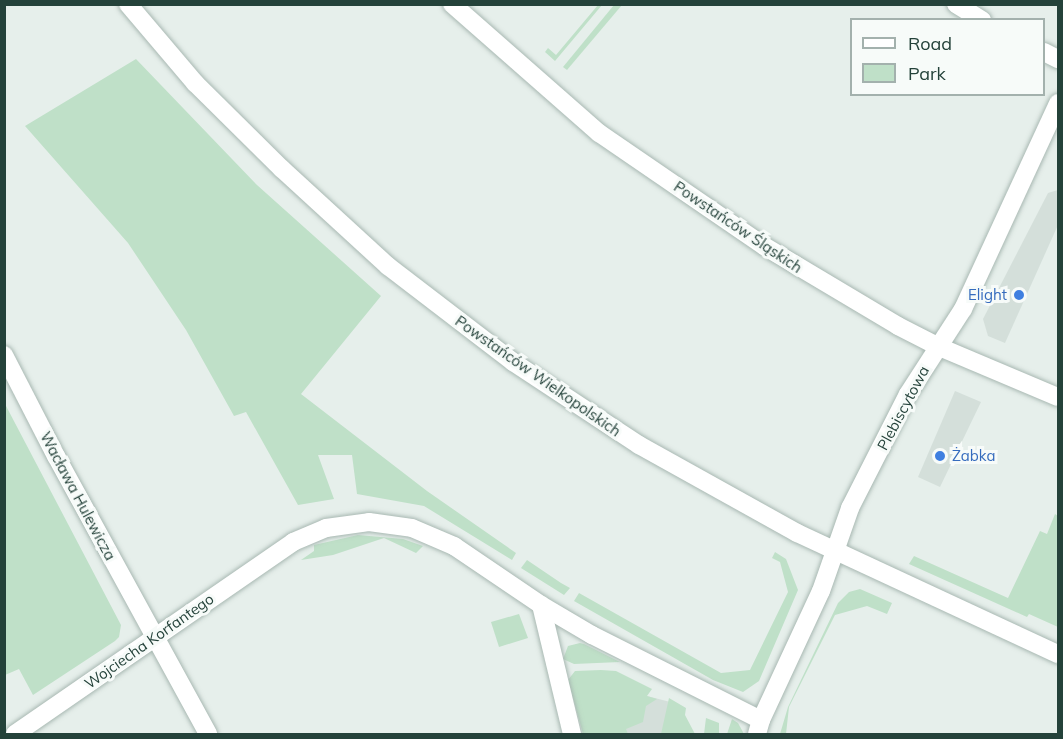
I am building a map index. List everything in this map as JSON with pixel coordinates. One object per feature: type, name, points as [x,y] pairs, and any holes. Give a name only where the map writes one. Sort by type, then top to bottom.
[{"type":"street","name":"Powstańców Wielkopolskich","points":[[128,4],[228,117],[388,266],[513,362],[590,415],[639,445],[836,552],[1059,654]]},
{"type":"street","name":"Powstańców Śląskich","points":[[452,4],[599,133],[764,246],[885,319],[937,346],[1059,397]]},
{"type":"street","points":[[956,4],[979,18]]},
{"type":"street","points":[[1045,52],[1059,59]]},
{"type":"street","name":"Plebiscytowa","points":[[284,548],[312,533],[339,525],[369,522],[405,526],[454,546],[592,635],[759,727],[821,591],[850,508],[908,394],[963,309],[1059,103]]},
{"type":"street","name":"Wacława Hulewicza","points":[[4,356],[208,735]]},
{"type":"street","name":"Wojciecha Korfantego","points":[[15,735],[154,636],[284,548]]},
{"type":"street","points":[[541,604],[572,735]]},
{"type":"shaded area","points":[[1058,190],[1058,225],[1005,343],[988,336],[983,319],[1048,193]]},
{"type":"shaded area","points":[[955,391],[981,402],[940,487],[918,477]]},
{"type":"shaded area","points":[[647,696],[678,704],[688,734],[592,734]]},
{"type":"green space","points":[[598,5],[602,5],[555,61],[545,52],[548,48],[556,55]]},
{"type":"green space","points":[[614,5],[622,5],[567,70],[563,67]]},
{"type":"green space","points":[[136,59],[257,185],[381,296],[301,394],[427,491],[516,553],[512,560],[424,506],[357,494],[352,455],[318,455],[334,499],[298,505],[246,412],[234,416],[186,330],[128,243],[25,126]]},
{"type":"green space","points":[[5,404],[121,625],[119,637],[115,641],[33,695],[19,669],[5,675]]},
{"type":"green space","points":[[1055,514],[1058,516],[1058,627],[1029,614],[1027,617],[909,564],[914,556],[1008,598],[1040,531],[1047,534]]},
{"type":"green space","points":[[358,535],[403,539],[423,546],[416,553],[384,538],[333,555],[301,560],[314,551],[314,545]]},
{"type":"green space","points":[[775,552],[786,559],[798,590],[759,681],[743,692],[713,680],[574,601],[579,593],[721,673],[750,670],[788,592],[780,562],[772,558]]},
{"type":"green space","points":[[527,560],[570,588],[564,595],[521,568]]},
{"type":"green space","points":[[860,589],[892,603],[887,614],[867,606],[835,615],[789,707],[786,734],[780,734],[788,707],[838,603],[849,592]]},
{"type":"green space","points":[[519,614],[528,638],[499,647],[491,622]]},
{"type":"green space","points":[[580,643],[620,662],[574,664],[563,659],[568,646]]},
{"type":"green space","points":[[575,671],[616,671],[652,689],[647,696],[657,699],[646,706],[643,722],[626,729],[628,734],[583,734],[568,680]]},
{"type":"green space","points":[[669,698],[686,708],[685,715],[695,734],[661,734]]},
{"type":"green space","points":[[706,718],[719,723],[719,734],[704,734]]},
{"type":"green space","points":[[732,719],[738,723],[744,734],[727,734]]},
{"type":"place","name":"Elight","points":[[1019,295]]},
{"type":"place","name":"Żabka","points":[[940,456]]}]
